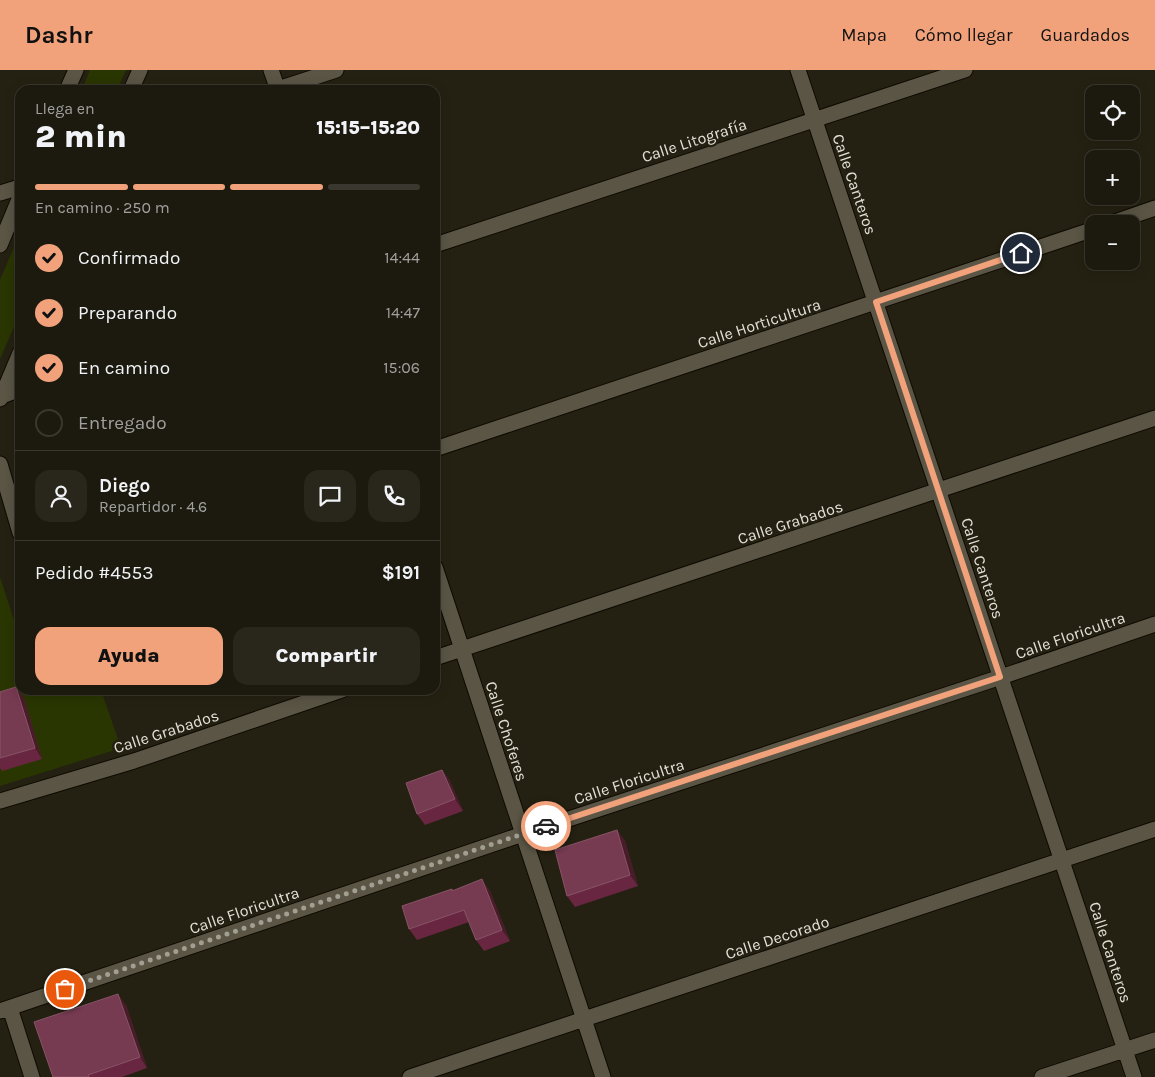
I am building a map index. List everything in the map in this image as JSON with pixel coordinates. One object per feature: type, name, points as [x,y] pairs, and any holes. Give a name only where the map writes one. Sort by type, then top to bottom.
[{"type":"street","points":[[69,85],[76,70]]},
{"type":"street","points":[[133,85],[140,70]]},
{"type":"street","points":[[271,70],[276,85]]},
{"type":"street","points":[[292,85],[336,70]]},
{"type":"street","name":"Calle Canteros","points":[[798,70],[1134,1077]]},
{"type":"street","name":"Calle Litografía","points":[[440,243],[965,70]]},
{"type":"street","points":[[0,193],[15,188]]},
{"type":"street","points":[[1135,215],[1155,208]]},
{"type":"street","points":[[0,245],[15,209]]},
{"type":"street","name":"Calle Horticultura","points":[[440,447],[1085,232]]},
{"type":"street","points":[[1,397],[15,365]]},
{"type":"street","points":[[1,397],[15,391]]},
{"type":"street","name":"Calle Grabados","points":[[440,656],[1155,418]]},
{"type":"street","points":[[0,464],[15,516]]},
{"type":"street","name":"Calle Choferes","points":[[440,582],[602,1077]]},
{"type":"street","name":"Calle Floricultra","points":[[5,1009],[523,834],[1155,624]]},
{"type":"street","name":"Calle Grabados","points":[[0,801],[134,761],[327,695]]},
{"type":"street","name":"Calle Decorado","points":[[410,1077],[1155,829]]},
{"type":"street","points":[[5,1009],[32,1077]]},
{"type":"street","points":[[1042,1077],[1155,1040]]},
{"type":"green space","points":[[90,70],[126,70],[119,85],[84,85]]},
{"type":"green space","points":[[15,245],[15,324],[0,359],[0,280]]},
{"type":"green space","points":[[0,577],[15,623],[15,695],[103,695],[121,748],[0,786]]},
{"type":"building","points":[[15,687],[15,695],[18,695],[35,748],[0,758],[0,692]]},
{"type":"building","points":[[442,770],[455,799],[417,814],[406,783]]},
{"type":"building","points":[[617,830],[630,875],[567,896],[555,850]]},
{"type":"building","points":[[482,879],[502,930],[476,940],[464,910],[409,929],[402,906],[452,889],[452,891]]},
{"type":"building","points":[[118,994],[140,1057],[88,1075],[89,1077],[53,1077],[34,1022]]},
{"type":"way so far","points":[[65,989],[546,826]]},
{"type":"route","points":[[546,826],[1000,677],[876,302],[1021,253]]}]
